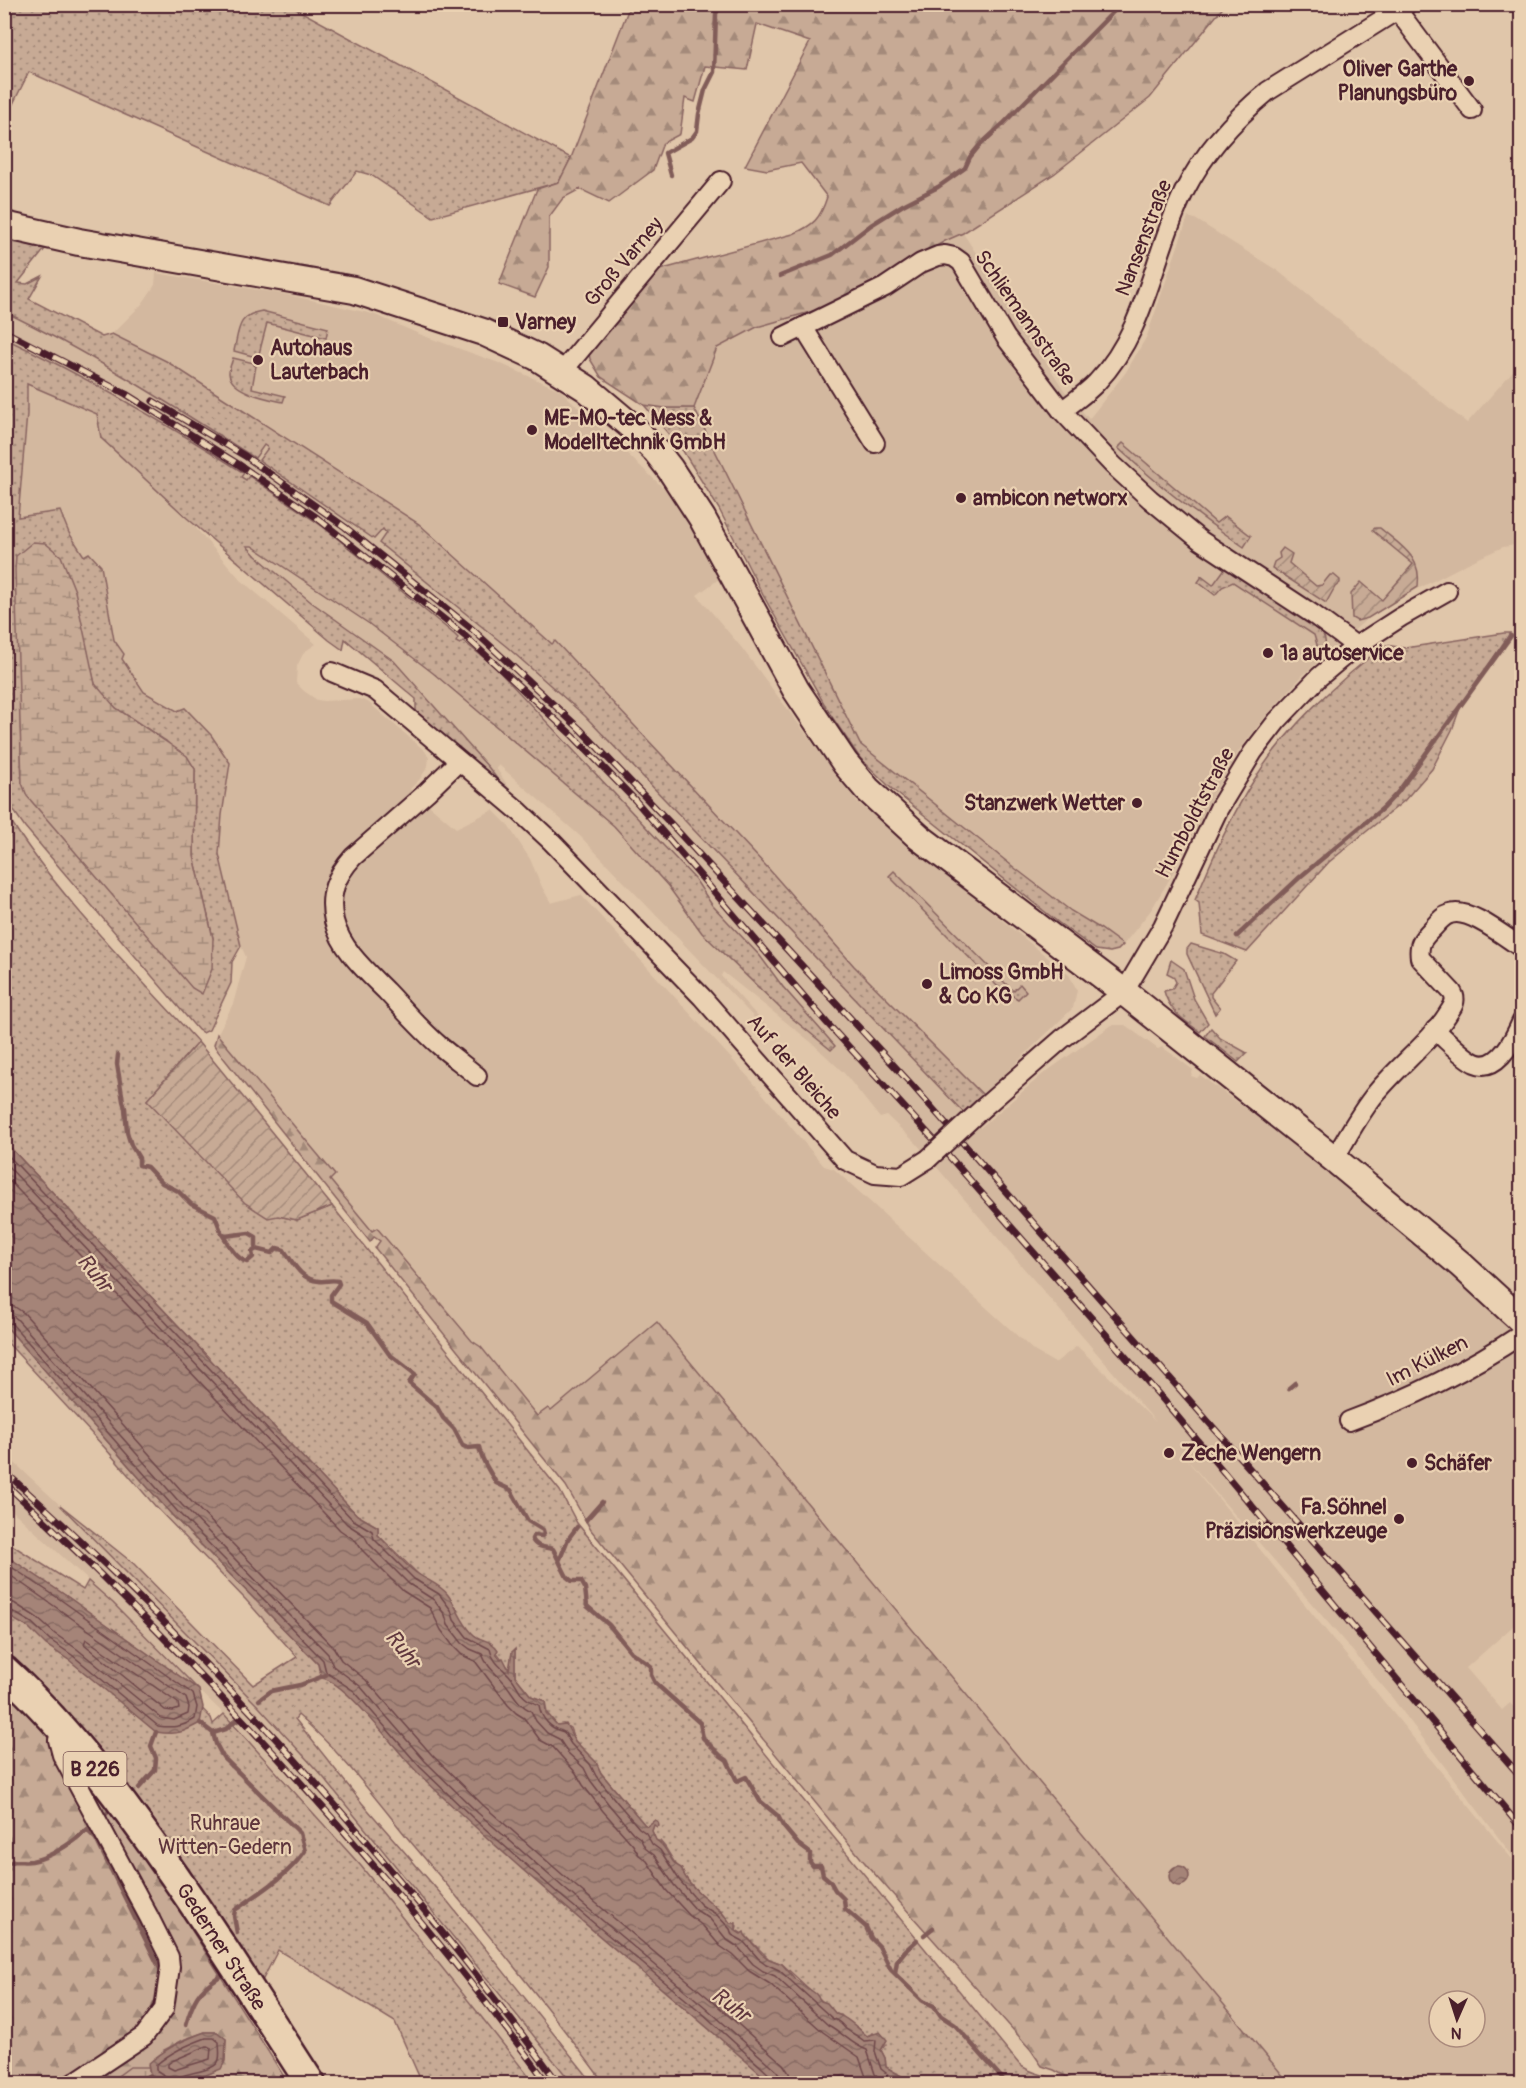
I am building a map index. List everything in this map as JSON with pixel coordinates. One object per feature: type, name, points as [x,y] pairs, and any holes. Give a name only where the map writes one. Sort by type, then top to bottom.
[{"type":"main road","points":[[4,225],[79,242],[354,290],[483,332],[519,348],[586,388],[631,426],[670,469],[702,518],[796,690],[839,756],[867,789],[932,848],[1124,992],[1334,1159],[1460,1264],[1521,1321]]},
{"type":"main road","name":"Gederner Straße","points":[[4,1670],[26,1689],[62,1728],[115,1793],[176,1877],[310,2084]]},
{"type":"street","name":"Nansenstraße","points":[[1062,411],[1096,383],[1119,355],[1140,311],[1184,192],[1207,153],[1247,109],[1275,86],[1403,8],[1472,110]]},
{"type":"street","name":"Groß Varney","points":[[562,372],[721,181]]},
{"type":"street","name":"Schliemannstraße","points":[[783,337],[885,287],[921,263],[945,255],[954,257],[961,262],[1006,338],[1062,411],[1113,465],[1200,540],[1314,615],[1356,646]]},
{"type":"street","points":[[804,327],[875,443]]},
{"type":"street","name":"Humboldtstraße","points":[[1124,992],[1163,926],[1219,808],[1253,752],[1277,721],[1318,677],[1356,646],[1401,616],[1447,591]]},
{"type":"street","name":"Auf der Bleiche","points":[[332,672],[375,690],[520,812],[560,850],[702,997],[845,1160],[875,1174],[901,1176],[928,1159],[1062,1039],[1124,992]]},
{"type":"street","points":[[458,762],[353,857],[343,869],[333,888],[334,920],[347,947],[362,966],[440,1047],[477,1076]]},
{"type":"street","points":[[1334,1159],[1358,1118],[1377,1092],[1451,1010],[1454,996],[1421,960],[1419,950],[1421,939],[1442,919],[1451,914],[1464,913],[1521,948]]},
{"type":"street","points":[[1435,1030],[1472,1062],[1484,1065],[1495,1060],[1511,1045],[1521,1021]]},
{"type":"street","name":"Im Külken","points":[[1350,1421],[1397,1403],[1500,1349],[1521,1334]]},
{"type":"street","name":"Gederner Straße","points":[[62,1728],[58,1740],[62,1755],[154,1927],[169,1957],[170,1967],[164,2009],[144,2036],[72,2084]]},
{"type":"shaded area","points":[[1188,217],[1195,219],[1278,271],[1467,423],[1521,362],[1521,544],[1503,547],[1387,605],[1368,618],[1303,675],[1240,749],[1215,791],[1169,880],[1151,910],[1123,945],[1071,911],[1016,869],[860,744],[694,408],[717,348],[757,327],[817,310],[963,233],[1064,390],[1089,419],[1126,372],[1147,336]]},
{"type":"shaded area","points":[[156,273],[289,295],[373,314],[424,336],[499,363],[560,390],[674,498],[719,579],[697,595],[741,647],[857,802],[1069,975],[1077,990],[1073,1008],[983,1095],[854,966],[767,867],[555,641],[552,644],[419,524],[272,430],[112,334],[142,304],[155,285]]},
{"type":"shaded area","points":[[4,312],[106,365],[255,457],[264,444],[268,448],[259,461],[374,539],[382,529],[386,533],[379,543],[507,647],[585,716],[980,1128],[1043,1074],[1112,1025],[1125,1025],[1158,1049],[1162,1047],[1193,1070],[1191,1076],[1197,1078],[1200,1075],[1330,1171],[1450,1269],[1521,1343],[1521,1619],[1466,1668],[1502,1710],[1510,1703],[1521,1715],[1513,1722],[1521,1732],[1521,1867],[1387,1691],[1179,1450],[1521,1870],[1521,2083],[1289,2083],[658,1323],[551,1411],[537,1416],[378,1228],[373,1232],[330,1180],[335,1175],[217,1035],[233,1004],[246,957],[241,946],[219,854],[222,815],[177,711],[144,692],[122,659],[124,654],[114,640],[101,566],[84,556],[69,533],[60,511],[18,518],[27,414],[27,384],[97,414],[101,438],[187,518],[241,580],[316,644],[304,652],[297,666],[296,683],[304,691],[317,700],[359,699],[368,702],[425,751],[429,758],[428,766],[410,789],[456,828],[493,810],[507,824],[530,859],[551,903],[581,895],[751,1080],[824,1166],[834,1169],[1034,1351],[1055,1363],[1077,1346],[1156,1422],[916,1143],[887,1116],[880,1118],[844,1073],[811,1042],[723,972],[721,976],[769,1029],[767,1031],[580,836],[499,765],[496,768],[516,798],[503,787],[489,768],[394,661],[311,602],[246,546],[252,546],[368,623],[433,673],[614,826],[668,886],[702,933],[782,1010],[783,987],[760,956],[712,905],[695,879],[493,665],[463,642],[460,645],[454,634],[322,526],[249,477],[246,481],[241,477],[244,474],[42,356],[5,338]]},
{"type":"shaded area","points":[[4,1453],[60,1505],[259,1707],[324,1778],[572,2083],[534,2083],[361,1866],[286,1781],[224,1714],[113,1603],[5,1504]]},
{"type":"green space","points":[[5,5],[289,5],[571,158],[559,182],[433,217],[371,175],[357,171],[330,206],[29,72],[5,120]]},
{"type":"green space","points":[[630,5],[1225,5],[1150,98],[1054,174],[963,233],[945,241],[863,289],[817,310],[757,327],[717,348],[694,408],[665,408],[644,405],[601,377],[590,359],[588,349],[652,272],[793,234],[806,228],[815,220],[822,211],[827,197],[801,163],[767,170],[745,166],[810,42],[757,24],[747,70],[705,66],[695,102],[685,98],[680,134],[663,143],[653,170],[609,203],[580,189],[563,198],[549,217],[549,267],[535,297],[499,284],[537,189],[559,182],[571,158]]},
{"type":"green space","points":[[5,239],[45,249],[18,283],[27,284],[42,276],[29,299],[102,337],[112,334],[166,361],[419,524],[552,644],[555,641],[767,867],[854,966],[983,1095],[963,1112],[585,716],[507,647],[379,543],[386,533],[383,529],[374,539],[259,460],[268,448],[264,445],[255,458],[101,363],[5,312]]},
{"type":"green space","points":[[262,311],[328,328],[326,338],[267,323],[259,354],[256,357],[234,351],[238,330],[243,320]]},
{"type":"green space","points":[[4,338],[156,419],[244,473],[241,477],[246,480],[249,476],[322,526],[454,634],[458,638],[456,642],[460,644],[463,641],[493,665],[695,879],[712,905],[760,956],[783,987],[835,1046],[831,1050],[782,1010],[702,933],[668,886],[614,826],[433,673],[368,623],[252,546],[247,546],[311,602],[394,661],[489,768],[503,787],[416,712],[416,699],[345,639],[343,650],[329,640],[187,518],[101,438],[97,414],[27,384],[27,414],[18,517],[60,511],[69,533],[84,556],[89,553],[101,566],[114,640],[124,654],[122,659],[144,692],[177,711],[185,708],[211,735],[230,763],[219,854],[241,946],[232,962],[231,983],[209,1030],[203,1033],[198,1030],[25,827],[14,811],[5,786]],"holes":[[[16,556],[90,664],[95,684],[106,698],[116,708],[166,741],[195,769],[194,856],[213,938],[22,783]]]},
{"type":"green space","points":[[233,358],[254,363],[256,366],[252,388],[285,396],[283,402],[251,394],[236,385],[229,373]]},
{"type":"green space","points":[[644,405],[694,408],[860,744],[1016,869],[1071,911],[1123,945],[1118,950],[1110,952],[1096,950],[1059,923],[893,790],[860,758],[830,714],[763,595],[719,509],[683,451]]},
{"type":"green space","points":[[1123,443],[1216,523],[1225,516],[1251,536],[1244,547],[1148,475],[1118,448]]},
{"type":"green space","points":[[1380,528],[1402,546],[1413,559],[1417,567],[1418,587],[1368,618],[1357,621],[1352,618],[1351,594],[1361,582],[1382,600],[1413,564],[1372,530]]},
{"type":"green space","points":[[33,542],[45,543],[61,556],[75,591],[95,684],[116,708],[187,756],[195,769],[194,856],[213,938],[212,969],[202,994],[192,988],[27,796],[22,783],[15,570],[16,556]]},
{"type":"green space","points":[[1283,548],[1292,554],[1289,563],[1316,586],[1322,585],[1330,575],[1340,580],[1326,603],[1272,568],[1274,562],[1280,558],[1279,553]]},
{"type":"green space","points":[[1226,567],[1320,629],[1325,642],[1320,655],[1315,652],[1317,645],[1314,635],[1233,582],[1222,587],[1215,595],[1198,582],[1201,576],[1213,585]]},
{"type":"green space","points":[[1510,633],[1460,708],[1452,730],[1432,769],[1404,801],[1329,862],[1247,952],[1202,935],[1199,903],[1195,900],[1222,839],[1245,794],[1267,761],[1314,707],[1385,645],[1405,648]]},
{"type":"green space","points":[[4,810],[71,902],[198,1042],[147,1100],[278,1216],[297,1220],[332,1206],[560,1491],[577,1523],[1019,2064],[1063,2083],[913,2083],[886,2067],[881,2050],[886,2044],[873,2033],[867,2036],[858,2028],[850,2025],[841,2015],[837,2015],[782,1964],[769,1959],[746,1936],[736,1930],[737,1926],[730,1923],[721,1911],[706,1901],[685,1877],[681,1868],[676,1865],[660,1841],[656,1841],[652,1831],[653,1826],[658,1822],[647,1827],[644,1824],[601,1773],[596,1763],[575,1741],[570,1728],[563,1724],[557,1725],[547,1713],[545,1701],[531,1696],[515,1676],[515,1650],[512,1652],[510,1670],[496,1651],[471,1633],[448,1596],[418,1574],[378,1535],[378,1527],[357,1515],[5,1142]]},
{"type":"green space","points":[[894,871],[1013,991],[1020,984],[1026,991],[1018,999],[999,988],[889,876]]},
{"type":"green space","points":[[1191,944],[1224,954],[1236,961],[1211,993],[1211,997],[1220,1008],[1215,1014],[1187,954],[1187,949]]},
{"type":"green space","points":[[1171,960],[1184,969],[1194,999],[1208,1023],[1200,1032],[1178,1014],[1166,998],[1164,991],[1172,989],[1176,982],[1173,976],[1167,973]]},
{"type":"green space","points":[[1211,1028],[1220,1038],[1247,1053],[1238,1062],[1205,1036]]},
{"type":"green space","points":[[217,1034],[335,1175],[330,1180],[372,1231],[377,1228],[472,1341],[481,1347],[537,1416],[548,1408],[551,1411],[657,1322],[1289,2083],[1078,2083],[1042,2066],[1031,2050],[865,1863],[591,1530],[566,1486],[375,1248],[380,1241],[374,1237],[370,1242],[218,1051],[214,1045]]},
{"type":"green space","points":[[198,1042],[332,1206],[297,1220],[278,1216],[268,1218],[245,1203],[147,1100]]},
{"type":"green space","points":[[5,1325],[172,1515],[318,1664],[319,1670],[330,1674],[791,2083],[604,2083],[460,1900],[343,1759],[298,1715],[295,1719],[362,1803],[448,1902],[593,2083],[572,2083],[324,1778],[259,1707],[60,1505],[134,1564],[253,1685],[297,1657],[246,1600],[156,1507],[5,1340]]},
{"type":"green space","points":[[4,1540],[83,1590],[88,1581],[113,1603],[199,1690],[5,1555]]},
{"type":"green space","name":"Ruhraue Witten-Gedern","points":[[4,1561],[170,1675],[211,1718],[213,1724],[224,1714],[361,1866],[534,2083],[422,2083],[395,2022],[278,1950],[262,1981],[220,1918],[5,1661]]},
{"type":"green space","points":[[4,1685],[104,1791],[288,2083],[5,2083]],"holes":[[[205,2032],[217,2032],[226,2039],[224,2062],[219,2069],[206,2075],[164,2050]]]},
{"type":"green space","points":[[130,2067],[149,2067],[150,2075],[133,2083],[107,2084]]},
{"type":"water","name":"Ruhr","points":[[5,1142],[357,1515],[378,1527],[378,1535],[407,1566],[445,1591],[468,1629],[478,1638],[495,1646],[498,1650],[496,1653],[500,1659],[503,1658],[509,1670],[512,1652],[515,1649],[515,1676],[531,1696],[545,1701],[546,1713],[557,1725],[566,1724],[575,1741],[596,1762],[601,1773],[644,1824],[647,1826],[655,1820],[658,1822],[659,1826],[654,1825],[652,1831],[656,1840],[681,1868],[685,1877],[697,1891],[730,1923],[736,1923],[736,1931],[741,1934],[744,1932],[762,1954],[782,1964],[795,1979],[816,1994],[821,2001],[827,2003],[836,2014],[848,2020],[867,2036],[880,2032],[887,2040],[881,2050],[886,2067],[913,2083],[771,2083],[506,1855],[411,1766],[359,1705],[333,1683],[322,1678],[318,1664],[172,1515],[5,1325]]},
{"type":"water","points":[[5,1555],[199,1690],[203,1707],[200,1723],[179,1732],[156,1732],[69,1660],[46,1645],[29,1628],[5,1614]]},
{"type":"water","points":[[1179,1866],[1186,1869],[1189,1876],[1186,1883],[1179,1886],[1172,1883],[1169,1876],[1172,1869]]},
{"type":"water","points":[[205,2032],[217,2032],[226,2039],[225,2061],[221,2069],[206,2075],[169,2083],[150,2075],[148,2064],[161,2053]]},
{"type":"waterway","points":[[671,175],[665,153],[692,138],[697,131],[705,90],[714,72],[716,14],[720,4]]},
{"type":"waterway","points":[[780,276],[832,255],[871,225],[938,187],[965,168],[979,146],[1116,9]]},
{"type":"waterway","points":[[1237,936],[1300,877],[1383,808],[1398,792],[1511,636]]},
{"type":"waterway","points":[[118,1055],[117,1064],[127,1132],[131,1145],[139,1158],[139,1165],[147,1167],[162,1183],[178,1191],[191,1204],[215,1216],[225,1236],[249,1233],[256,1237],[256,1249],[272,1253],[277,1248],[284,1250],[298,1270],[307,1278],[319,1281],[338,1281],[339,1284],[331,1295],[331,1301],[367,1323],[389,1354],[415,1374],[409,1383],[437,1407],[443,1418],[454,1429],[463,1446],[479,1447],[484,1462],[496,1483],[511,1490],[528,1521],[543,1530],[542,1536],[534,1535],[532,1539],[534,1542],[541,1547],[553,1549],[567,1577],[572,1581],[581,1581],[585,1588],[587,1606],[609,1625],[631,1652],[651,1666],[651,1675],[655,1683],[700,1723],[703,1738],[727,1760],[737,1781],[746,1777],[760,1801],[778,1816],[798,1844],[810,1853],[810,1862],[813,1866],[821,1866],[823,1875],[844,1899],[845,1909],[866,1927],[891,1970],[923,2001],[934,2006],[941,2016],[955,2025],[1007,2084]]},
{"type":"waterway","points":[[222,1234],[236,1254],[247,1262],[253,1257],[252,1252],[256,1249]]},
{"type":"waterway","points":[[1289,1388],[1295,1383]]},
{"type":"waterway","points":[[586,1520],[602,1502]]},
{"type":"waterway","points":[[560,1559],[568,1539],[577,1527]]},
{"type":"waterway","points":[[259,1700],[271,1691],[300,1685],[326,1675]]},
{"type":"waterway","points":[[200,1723],[213,1733],[226,1729],[236,1720],[238,1721]]},
{"type":"waterway","points":[[139,1788],[155,1770],[156,1758],[151,1746],[156,1732]]},
{"type":"waterway","points":[[213,1733],[223,1757],[300,1833],[305,1851],[282,1876],[235,1910],[237,1933]]},
{"type":"waterway","points":[[103,1817],[108,1812]]},
{"type":"waterway","points":[[4,1865],[48,1856],[69,1844],[89,1828]]},
{"type":"waterway","points":[[87,1830],[96,1839],[162,1973]]},
{"type":"waterway","points":[[924,1935],[933,1928]]},
{"type":"waterway","points":[[895,1973],[897,1961],[917,1940]]},
{"type":"waterway","points":[[186,2025],[197,1996],[220,1976]]},
{"type":"waterway","points":[[149,2015],[158,1999]]},
{"type":"waterway","points":[[133,2084],[150,2075]]},
{"type":"railway","points":[[4,331],[126,394],[238,464],[316,517],[465,636],[573,736],[635,800],[827,1023],[948,1155],[1161,1397],[1522,1829]]},
{"type":"railway","points":[[153,401],[245,456],[345,527],[472,629],[580,729],[912,1085],[1522,1778]]},
{"type":"railway","points":[[4,1471],[155,1613],[298,1763],[432,1920],[559,2084]]},
{"type":"railway","points":[[11,1489],[155,1629],[293,1774],[424,1926],[548,2084]]},
{"type":"place","name":"Oliver Garthe Planungsbüro","points":[[1469,81]]},
{"type":"place","name":"Varney","points":[[503,322]]},
{"type":"place","name":"Autohaus Lauterbach","points":[[258,360]]},
{"type":"place","name":"ME-MO-tec Mess & Modelltechnik GmbH","points":[[532,430]]},
{"type":"place","name":"ambicon networx","points":[[961,498]]},
{"type":"place","name":"1a autoservice","points":[[1268,653]]},
{"type":"place","name":"Stanzwerk Wetter","points":[[1137,803]]},
{"type":"place","name":"Limoss GmbH & Co KG","points":[[927,984]]},
{"type":"place","name":"Zeche Wengern","points":[[1169,1453]]},
{"type":"place","name":"Schäfer","points":[[1412,1463]]},
{"type":"place","name":"Fa.Söhnel Präzisionswerkzeuge","points":[[1399,1519]]}]
